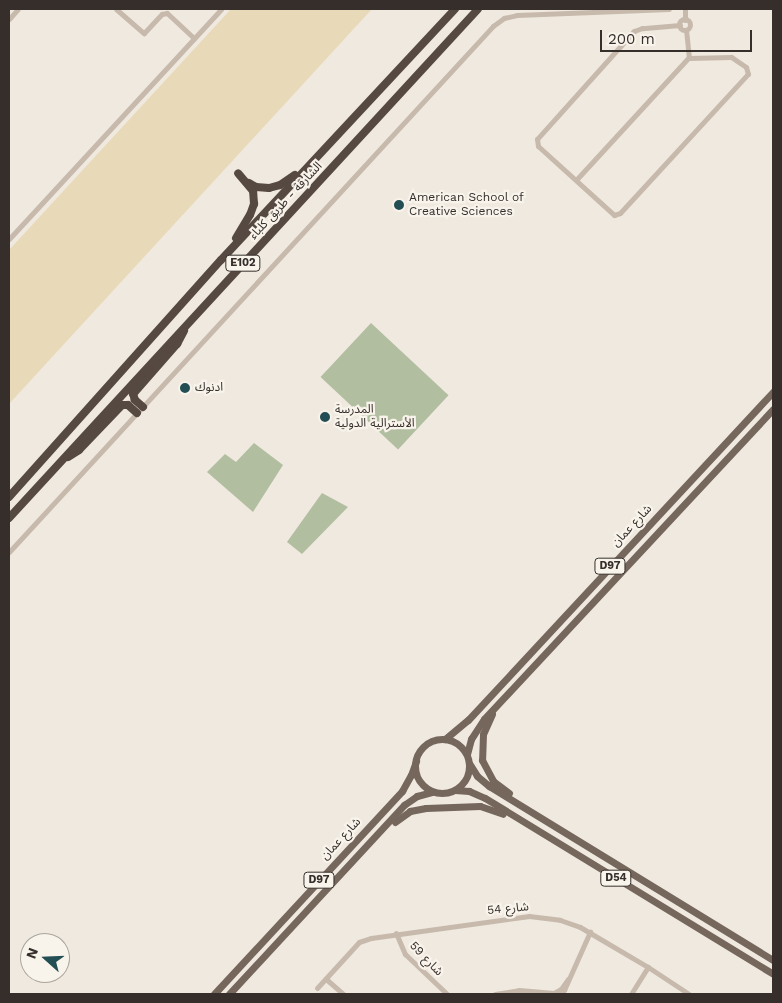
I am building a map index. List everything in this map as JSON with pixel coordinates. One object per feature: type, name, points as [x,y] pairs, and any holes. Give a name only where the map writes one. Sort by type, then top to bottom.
[{"type":"highway","name":"الشارقة - طريق كلباء","points":[[9,498],[221,260],[455,9]]},
{"type":"highway","name":"الشارقة - طريق كلباء","points":[[9,518],[478,9]]},
{"type":"highway","points":[[238,173],[247,182],[256,187],[269,188],[291,179],[311,162]]},
{"type":"highway","points":[[221,260],[250,215],[254,197],[247,182]]},
{"type":"highway","points":[[140,410],[134,398],[134,392],[177,344],[186,326]]},
{"type":"highway","points":[[61,460],[79,450],[122,406],[128,405],[140,410]]},
{"type":"highway","points":[[9,492],[60,436],[80,419]]},
{"type":"main road","name":"شارع عمان","points":[[445,739],[468,720],[773,392]]},
{"type":"main road","name":"شارع عمان","points":[[467,754],[475,732],[494,710],[773,409]]},
{"type":"main road","points":[[494,710],[483,734],[482,760],[493,781],[520,801],[523,807]]},
{"type":"main road","points":[[445,739],[458,744],[467,754],[469,763],[466,779],[455,790],[448,793],[432,792],[418,779],[416,761],[423,747],[429,742],[445,739]]},
{"type":"main road","name":"شارع عمان","points":[[214,994],[402,791],[416,761]]},
{"type":"main road","name":"D54","points":[[469,763],[484,783],[773,960]]},
{"type":"main road","name":"D54","points":[[455,790],[480,795],[773,974]]},
{"type":"main road","name":"شارع عمان","points":[[229,994],[408,802],[432,792]]},
{"type":"main road","points":[[375,837],[387,830],[402,815],[421,808],[484,807],[498,811],[516,821],[522,821]]},
{"type":"street","points":[[9,19],[18,9]]},
{"type":"street","points":[[116,9],[143,33],[166,13],[194,38]]},
{"type":"street","points":[[9,239],[221,9]]},
{"type":"street","points":[[9,552],[498,21],[517,14],[669,9]]},
{"type":"street","points":[[685,9],[685,20],[680,26],[642,28],[634,31],[538,137],[538,146],[612,214],[620,213],[748,74],[746,67],[732,58],[688,58]]},
{"type":"street","points":[[576,180],[688,58],[686,31],[690,25],[685,20]]},
{"type":"street","points":[[680,26],[682,30],[686,31]]},
{"type":"street","name":"شارع 54","points":[[317,988],[359,942],[377,936],[519,916],[560,920],[590,932],[689,994]]},
{"type":"street","points":[[560,994],[564,990],[590,932]]},
{"type":"street","name":"شارع 59","points":[[396,933],[405,954],[447,994]]},
{"type":"street","points":[[631,994],[648,967]]},
{"type":"street","points":[[326,979],[343,994]]},
{"type":"street","points":[[495,994],[513,991],[558,991],[568,979]]},
{"type":"street","points":[[540,992],[546,994]]},
{"type":"green space","points":[[371,323],[449,395],[398,449],[321,377]]},
{"type":"green space","points":[[254,443],[283,465],[253,512],[207,472],[225,454],[236,462]]},
{"type":"green space","points":[[322,493],[348,507],[302,554],[287,542]]},
{"type":"sand","points":[[231,9],[372,9],[9,404],[9,250]]},
{"type":"place","name":"American School of Creative Sciences","points":[[399,205]]},
{"type":"place","name":"ادنوك","points":[[185,388]]},
{"type":"place","name":"المدرسة الأسترالية الدولية","points":[[325,417]]}]
